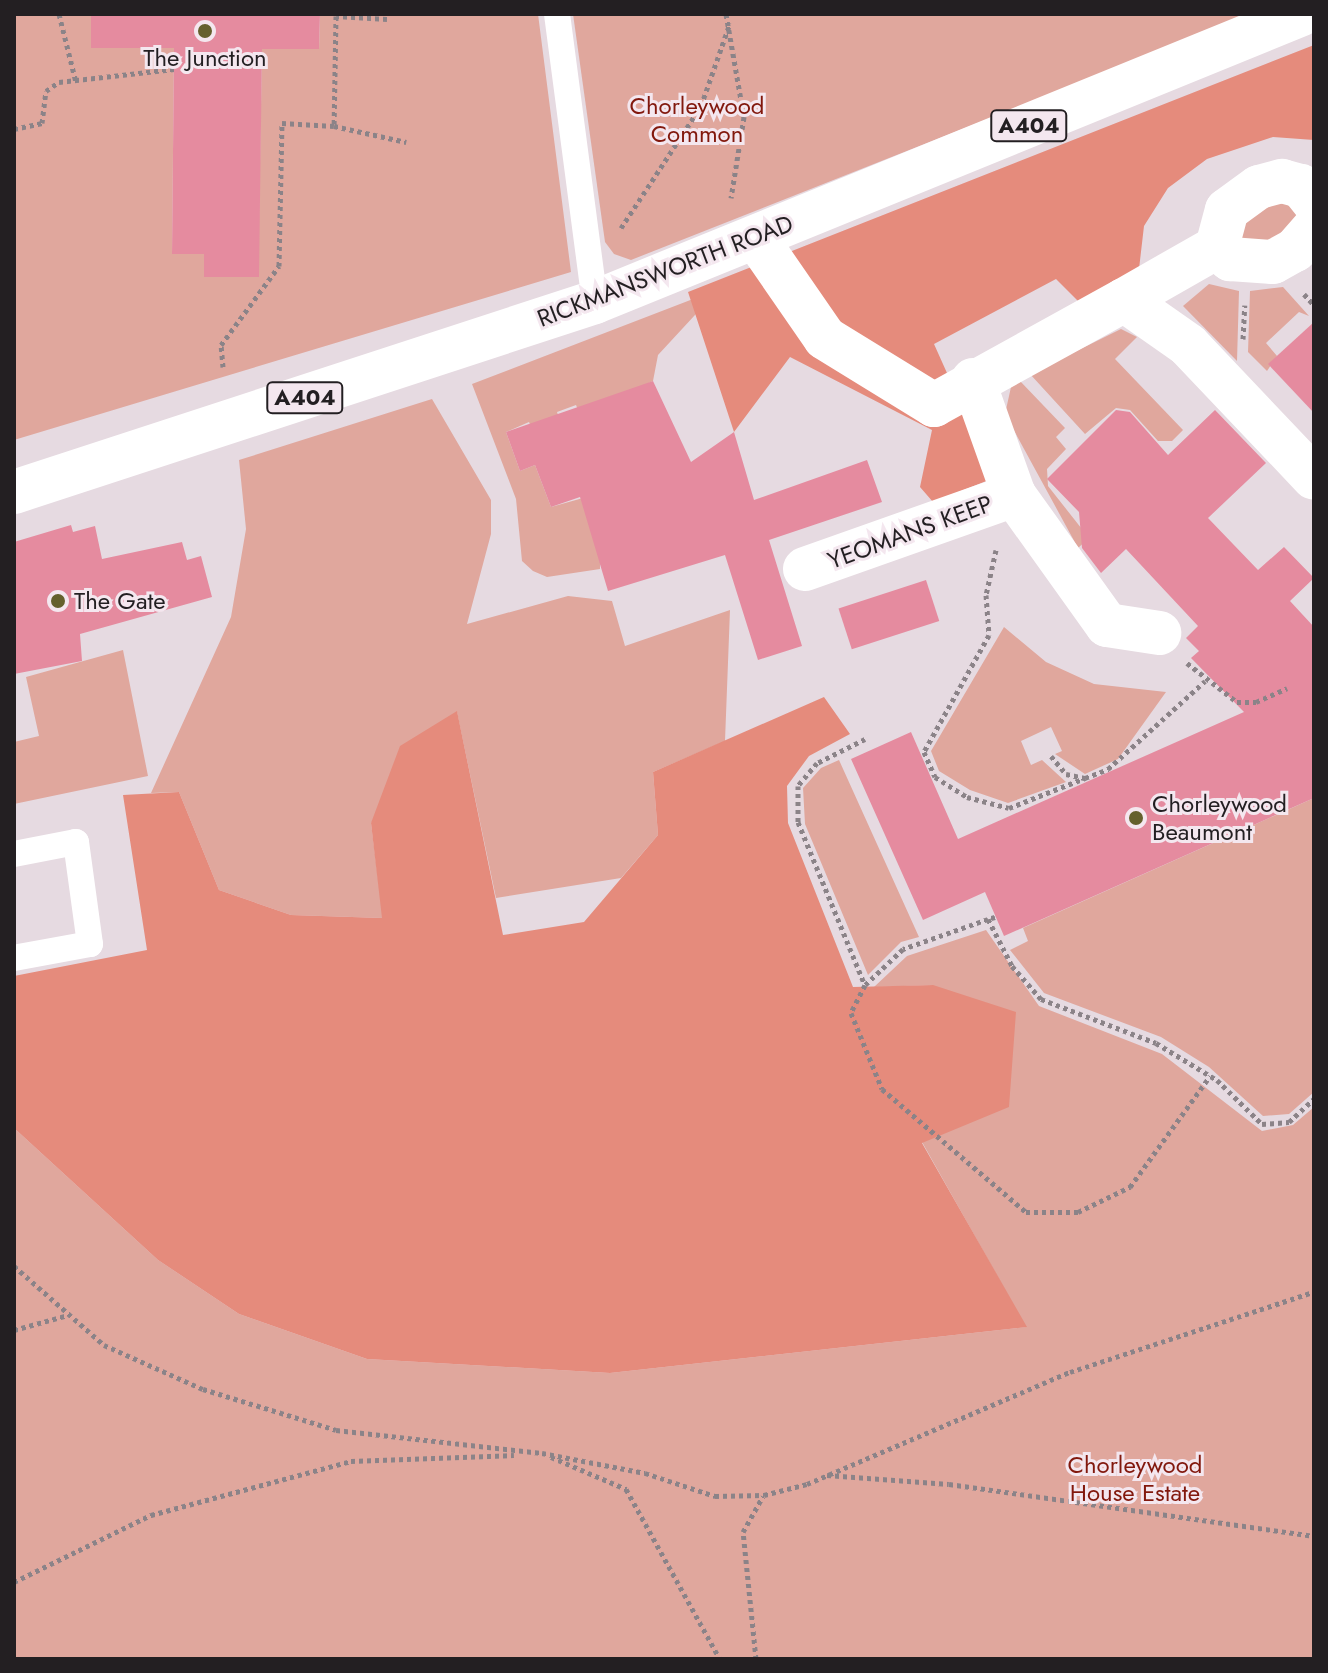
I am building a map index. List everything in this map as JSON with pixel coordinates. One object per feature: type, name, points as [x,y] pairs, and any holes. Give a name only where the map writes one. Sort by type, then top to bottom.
[{"type":"street","name":"RICKMANSWORTH ROAD","points":[[14,492],[592,284],[744,222],[1302,14]]},
{"type":"street","points":[[744,222],[825,338],[934,405],[973,380],[1217,247],[1227,210],[1259,187],[1282,181],[1301,186],[1314,206],[1295,250],[1273,262],[1230,259],[1217,247]]},
{"type":"street","points":[[1124,300],[1188,345],[1314,478]]},
{"type":"street","points":[[973,380],[1024,508],[1107,625],[1159,633]]},
{"type":"street","name":"YEOMANS KEEP","points":[[805,569],[1024,508]]},
{"type":"lane","points":[[557,14],[592,284]]},
{"type":"lane","points":[[14,854],[76,842],[90,944],[14,958]]},
{"type":"path","points":[[59,14],[76,82]]},
{"type":"path","points":[[726,14],[744,117],[744,222]]},
{"type":"path","points":[[334,126],[336,16],[387,19]]},
{"type":"path","points":[[592,284],[701,106],[730,23]]},
{"type":"path","points":[[14,129],[42,123],[46,91],[76,82],[174,69]]},
{"type":"path","points":[[223,367],[221,345],[279,266],[282,123],[334,126],[406,142]]},
{"type":"path","points":[[1024,508],[994,552],[986,595],[989,635],[924,752],[935,777],[967,797],[1009,808],[1085,778],[1131,753],[1205,681]]},
{"type":"path","points":[[1159,633],[1205,681],[1237,702],[1256,702],[1287,688]]},
{"type":"path","points":[[865,739],[817,763],[798,786],[798,822],[865,985]]},
{"type":"path","points":[[1051,756],[1066,774],[1085,778]]},
{"type":"path","points":[[995,917],[903,949],[865,985],[851,1013],[882,1089],[1026,1212],[1078,1212],[1130,1187],[1210,1076]]},
{"type":"path","points":[[988,919],[1012,966],[1041,999],[1156,1043],[1210,1076],[1262,1124],[1289,1122],[1314,1099]]},
{"type":"path","points":[[14,1266],[65,1316],[104,1345],[203,1389],[336,1430],[542,1453],[645,1473],[715,1496],[764,1495],[825,1475],[1070,1372],[1314,1292]]},
{"type":"path","points":[[14,1330],[65,1316]]},
{"type":"path","points":[[14,1582],[151,1515],[351,1461],[542,1453],[626,1489],[720,1659]]},
{"type":"path","points":[[825,1475],[949,1484],[1314,1536]]},
{"type":"path","points":[[756,1659],[743,1532],[764,1495]]},
{"type":"green space","points":[[14,14],[91,14],[91,47],[174,48],[172,254],[204,254],[204,277],[258,277],[262,49],[319,49],[320,14],[538,14],[571,272],[14,440]]},
{"type":"green space","name":"Chorleywood Common","points":[[573,14],[1253,14],[631,260],[614,254],[605,242]]},
{"type":"green space","points":[[1290,200],[1300,223],[1265,244],[1235,240],[1242,225],[1273,203]]},
{"type":"green space","points":[[1209,284],[1239,291],[1237,361],[1183,306]]},
{"type":"green space","points":[[1283,287],[1309,316],[1299,312],[1266,343],[1277,356],[1267,371],[1248,352],[1250,291]]},
{"type":"green space","points":[[719,289],[658,355],[653,381],[580,415],[576,405],[557,412],[560,421],[533,431],[529,422],[506,432],[520,471],[535,465],[551,507],[583,498],[600,551],[600,569],[547,577],[533,571],[522,561],[516,499],[472,384]]},
{"type":"green space","points":[[1121,329],[1137,337],[1115,359],[1183,430],[1172,441],[1158,441],[1130,410],[1116,408],[1085,434],[1030,374]]},
{"type":"green space","points":[[1020,381],[1065,428],[1056,437],[1066,449],[1047,469],[1048,486],[1089,538],[1078,548],[1005,414],[1011,387]]},
{"type":"green space","points":[[432,399],[491,500],[491,534],[467,624],[568,596],[612,601],[625,646],[730,610],[725,741],[653,772],[658,835],[621,878],[496,898],[457,712],[371,823],[383,918],[291,915],[219,890],[179,792],[151,793],[231,617],[246,529],[239,460]]},
{"type":"green space","points":[[1004,627],[1046,662],[1094,684],[1166,692],[1118,759],[1085,774],[1055,754],[1062,751],[1051,727],[1021,741],[1031,765],[1042,760],[1066,782],[1008,803],[970,790],[939,771],[931,751]]},
{"type":"green space","points":[[123,650],[148,776],[14,804],[14,742],[39,736],[26,677]]},
{"type":"green space","points":[[839,760],[919,937],[901,942],[868,975],[805,824],[803,788],[821,768]]},
{"type":"green space","points":[[1314,798],[1314,1092],[1289,1114],[1263,1116],[1209,1067],[1161,1037],[1044,993],[1010,950],[1028,941],[1023,928]]},
{"type":"green space","name":"Chorleywood House Estate","points":[[986,930],[1039,1006],[1162,1054],[1262,1131],[1293,1125],[1314,1107],[1314,1659],[14,1659],[14,1128],[158,1260],[239,1314],[367,1359],[610,1373],[1026,1327],[922,1142],[933,985],[874,987],[907,956]]},
{"type":"shaded area","points":[[1314,45],[1314,140],[1273,137],[1207,159],[1168,188],[1144,226],[1139,269],[1079,302],[1056,279],[934,344],[994,478],[933,502],[920,487],[932,430],[790,357],[734,432],[688,292]]},
{"type":"shaded area","points":[[824,697],[850,734],[809,756],[787,786],[788,823],[853,987],[933,985],[1016,1012],[1009,1107],[922,1143],[1027,1327],[610,1373],[367,1359],[239,1314],[158,1260],[14,1128],[14,976],[147,950],[123,795],[179,792],[219,890],[291,915],[382,918],[371,823],[400,746],[457,711],[503,935],[584,922],[658,835],[653,772]]},
{"type":"building","points":[[91,14],[320,14],[319,49],[262,49],[259,277],[204,277],[204,254],[172,254],[174,48],[91,48]]},
{"type":"building","points":[[1314,322],[1314,413],[1268,364]]},
{"type":"building","points":[[653,381],[691,462],[734,432],[754,500],[867,460],[882,502],[769,540],[802,646],[758,660],[725,555],[608,591],[580,497],[551,507],[535,465],[520,471],[506,432]]},
{"type":"building","points":[[1116,410],[1130,412],[1168,455],[1215,410],[1266,463],[1208,518],[1258,570],[1284,547],[1314,578],[1290,601],[1314,627],[1314,798],[1004,936],[985,892],[923,920],[851,759],[911,732],[958,839],[1244,712],[1191,658],[1199,651],[1186,638],[1198,626],[1126,549],[1101,573],[1082,548],[1079,512],[1047,479]]},
{"type":"building","name":"The Gate","points":[[71,525],[73,532],[95,526],[102,559],[182,542],[187,560],[201,556],[212,597],[80,634],[82,661],[14,674],[14,542]]},
{"type":"building","points":[[926,580],[939,621],[852,649],[839,608]]},
{"type":"place","name":"The Junction","points":[[205,31]]},
{"type":"place","name":"The Gate","points":[[58,601]]},
{"type":"place","name":"Chorleywood Beaumont","points":[[1136,818]]}]
